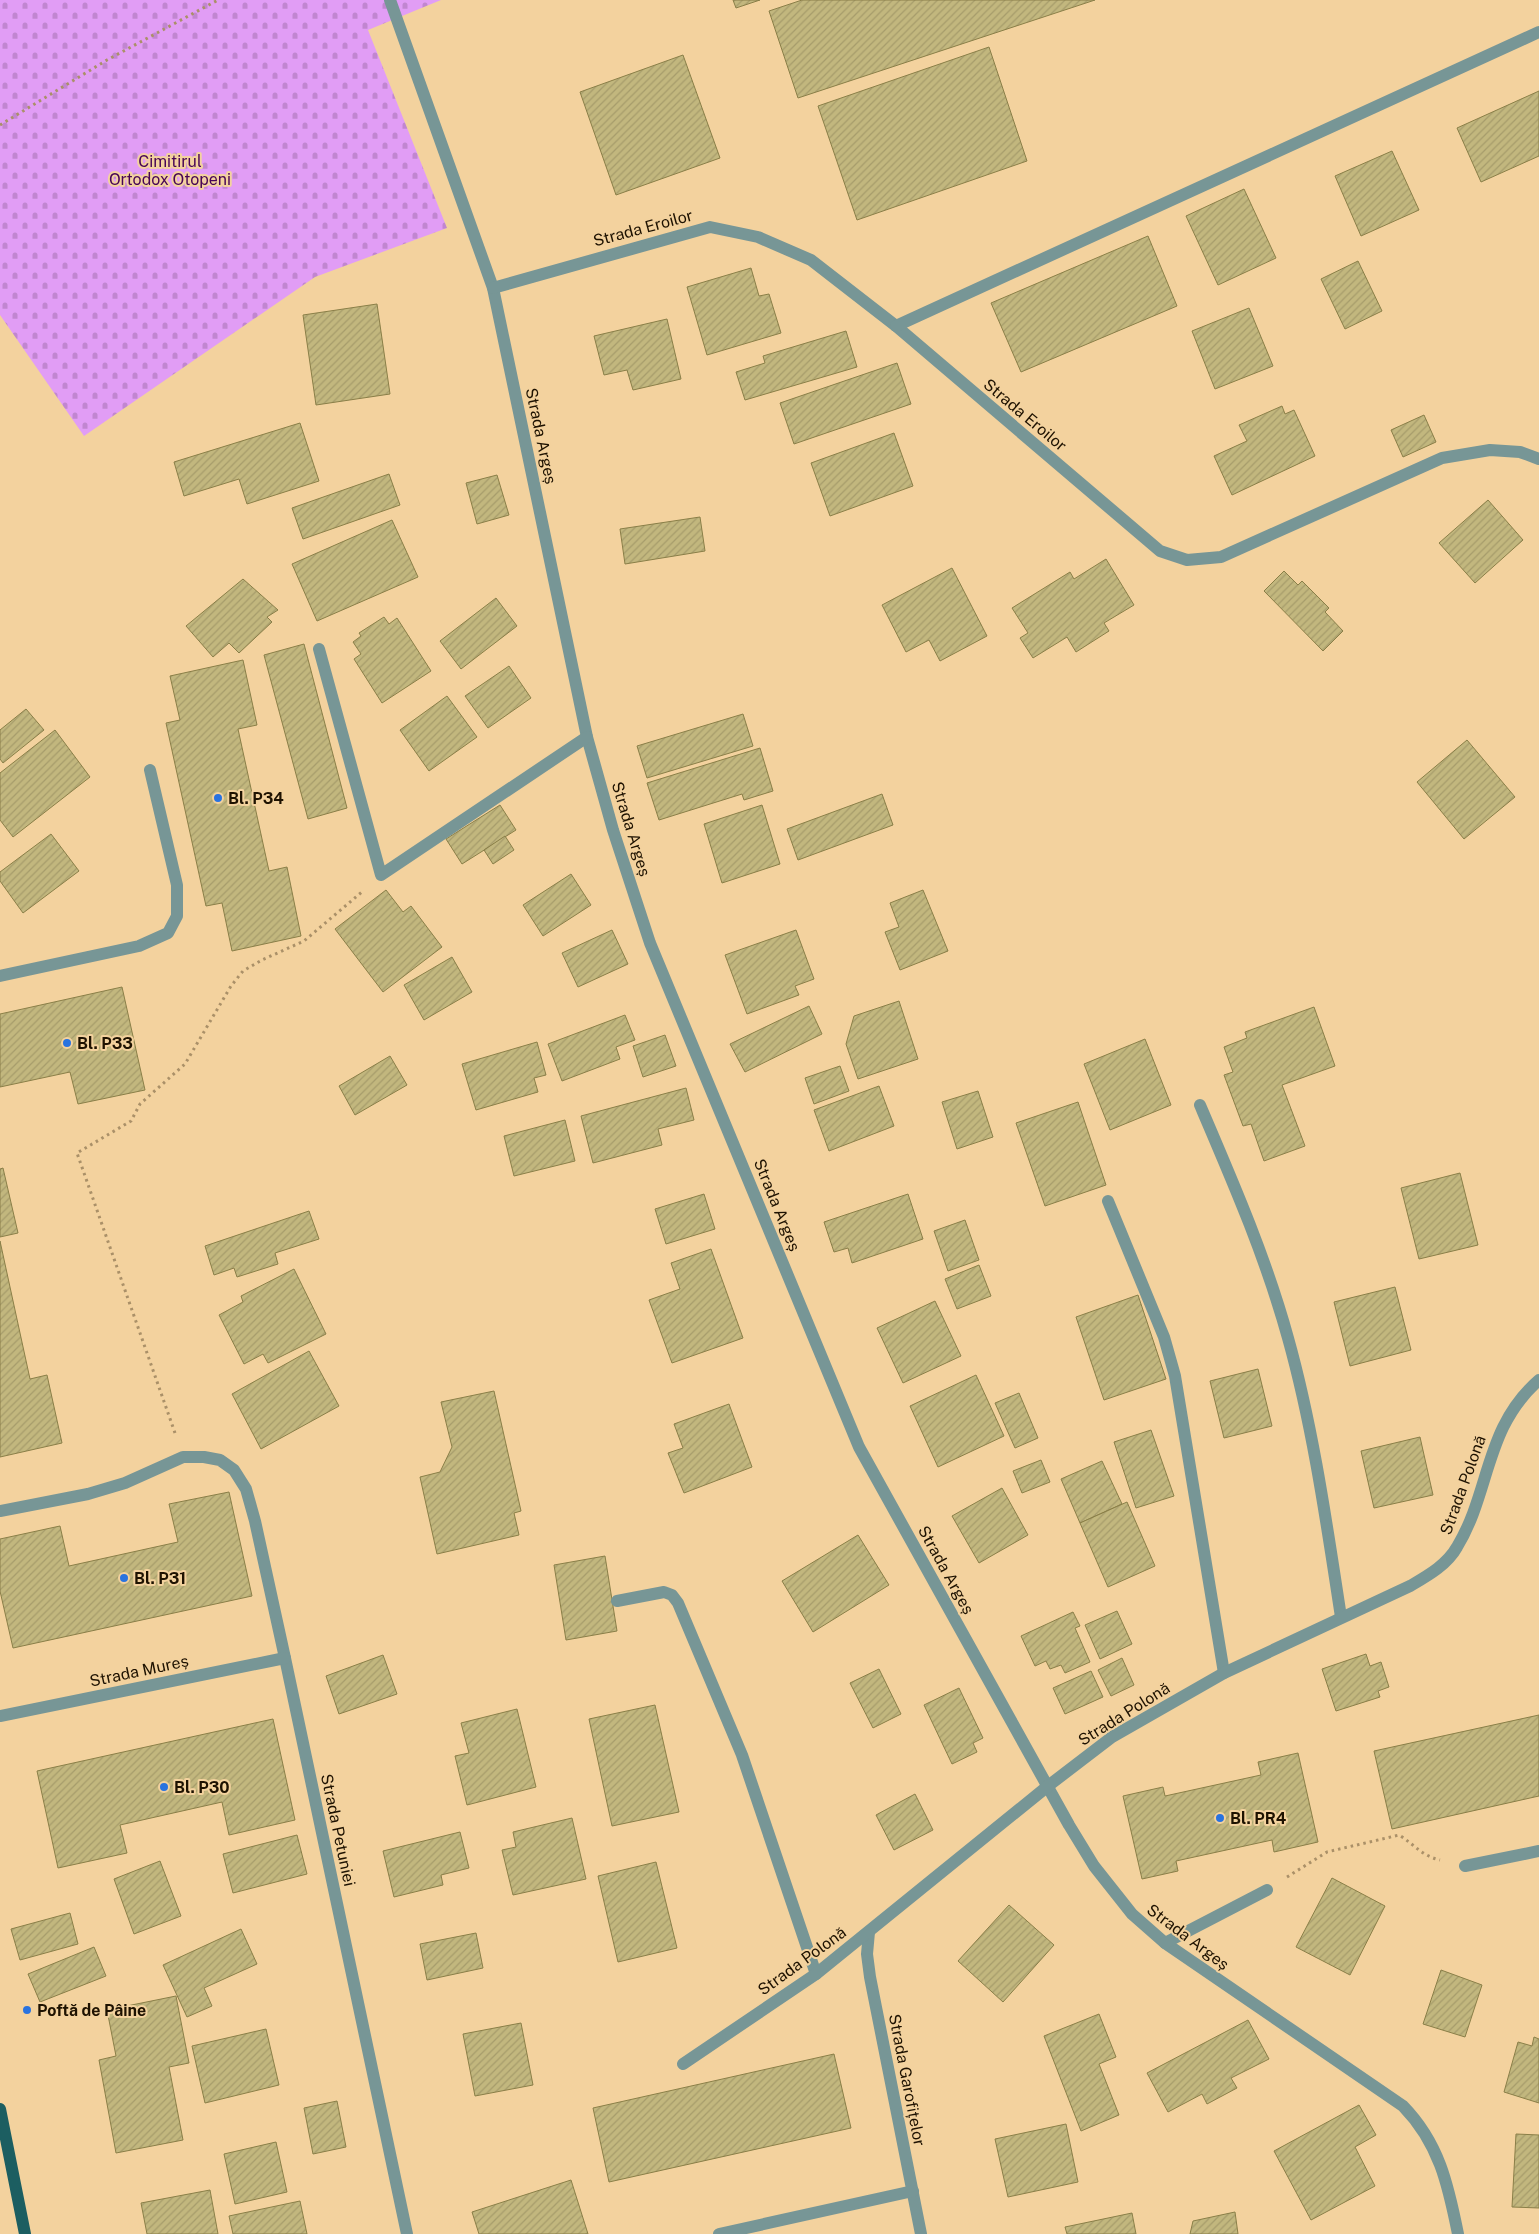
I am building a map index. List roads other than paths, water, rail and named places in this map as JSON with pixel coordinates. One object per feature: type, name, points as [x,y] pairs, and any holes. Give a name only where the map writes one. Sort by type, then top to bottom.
[{"type":"main road","points":[[0,2109],[25,2234]]},
{"type":"street","name":"Strada Argeș","points":[[390,0],[493,288],[587,737],[613,830],[650,943],[859,1447],[1069,1825],[1094,1866],[1132,1914],[1165,1943],[1403,2106],[1417,2120],[1430,2140],[1444,2171],[1458,2234]]},
{"type":"street","points":[[896,326],[1539,32]]},
{"type":"street","name":"Strada Eroilor","points":[[493,288],[710,227],[758,237],[811,260],[896,326],[1160,551],[1187,560],[1221,557],[1442,458],[1490,450],[1520,452],[1539,458]]},
{"type":"street","points":[[319,648],[382,875],[587,737]]},
{"type":"street","points":[[0,976],[139,946],[168,933],[177,916],[177,885],[150,770]]},
{"type":"street","points":[[1200,1105],[1262,1255],[1289,1339],[1306,1417],[1341,1617]]},
{"type":"street","points":[[1108,1201],[1164,1337],[1175,1376],[1224,1673]]},
{"type":"street","name":"Strada Polonă","points":[[682,2064],[816,1974],[1048,1786],[1112,1737],[1224,1673],[1410,1586],[1434,1572],[1456,1549],[1471,1518],[1491,1454],[1503,1426],[1517,1404],[1539,1380]]},
{"type":"street","name":"Strada Petuniei","points":[[0,1511],[88,1494],[125,1483],[183,1457],[204,1457],[220,1460],[234,1470],[246,1488],[285,1658],[407,2234]]},
{"type":"street","points":[[617,1601],[664,1592],[672,1595],[678,1603],[742,1755],[816,1974]]},
{"type":"street","name":"Strada Mureș","points":[[0,1716],[285,1658]]},
{"type":"street","points":[[1465,1866],[1539,1851]]},
{"type":"street","points":[[1165,1943],[1267,1890]]},
{"type":"street","name":"Strada Garofițelor","points":[[868,1932],[867,1954],[870,1977],[921,2234]]},
{"type":"street","points":[[719,2234],[913,2191]]},
{"type":"place","name":"Bl. P34","points":[[218,798]]},
{"type":"place","name":"Bl. P33","points":[[67,1043]]},
{"type":"place","name":"Bl. P31","points":[[124,1578]]},
{"type":"place","name":"Bl. P30","points":[[164,1787]]},
{"type":"place","name":"Bl. PR4","points":[[1220,1818]]},
{"type":"place","name":"Poftă de Pâine","points":[[27,2010]]},
{"type":"park label","name":"Cimitirul Ortodox Otopeni","points":[[170,170]]}]
